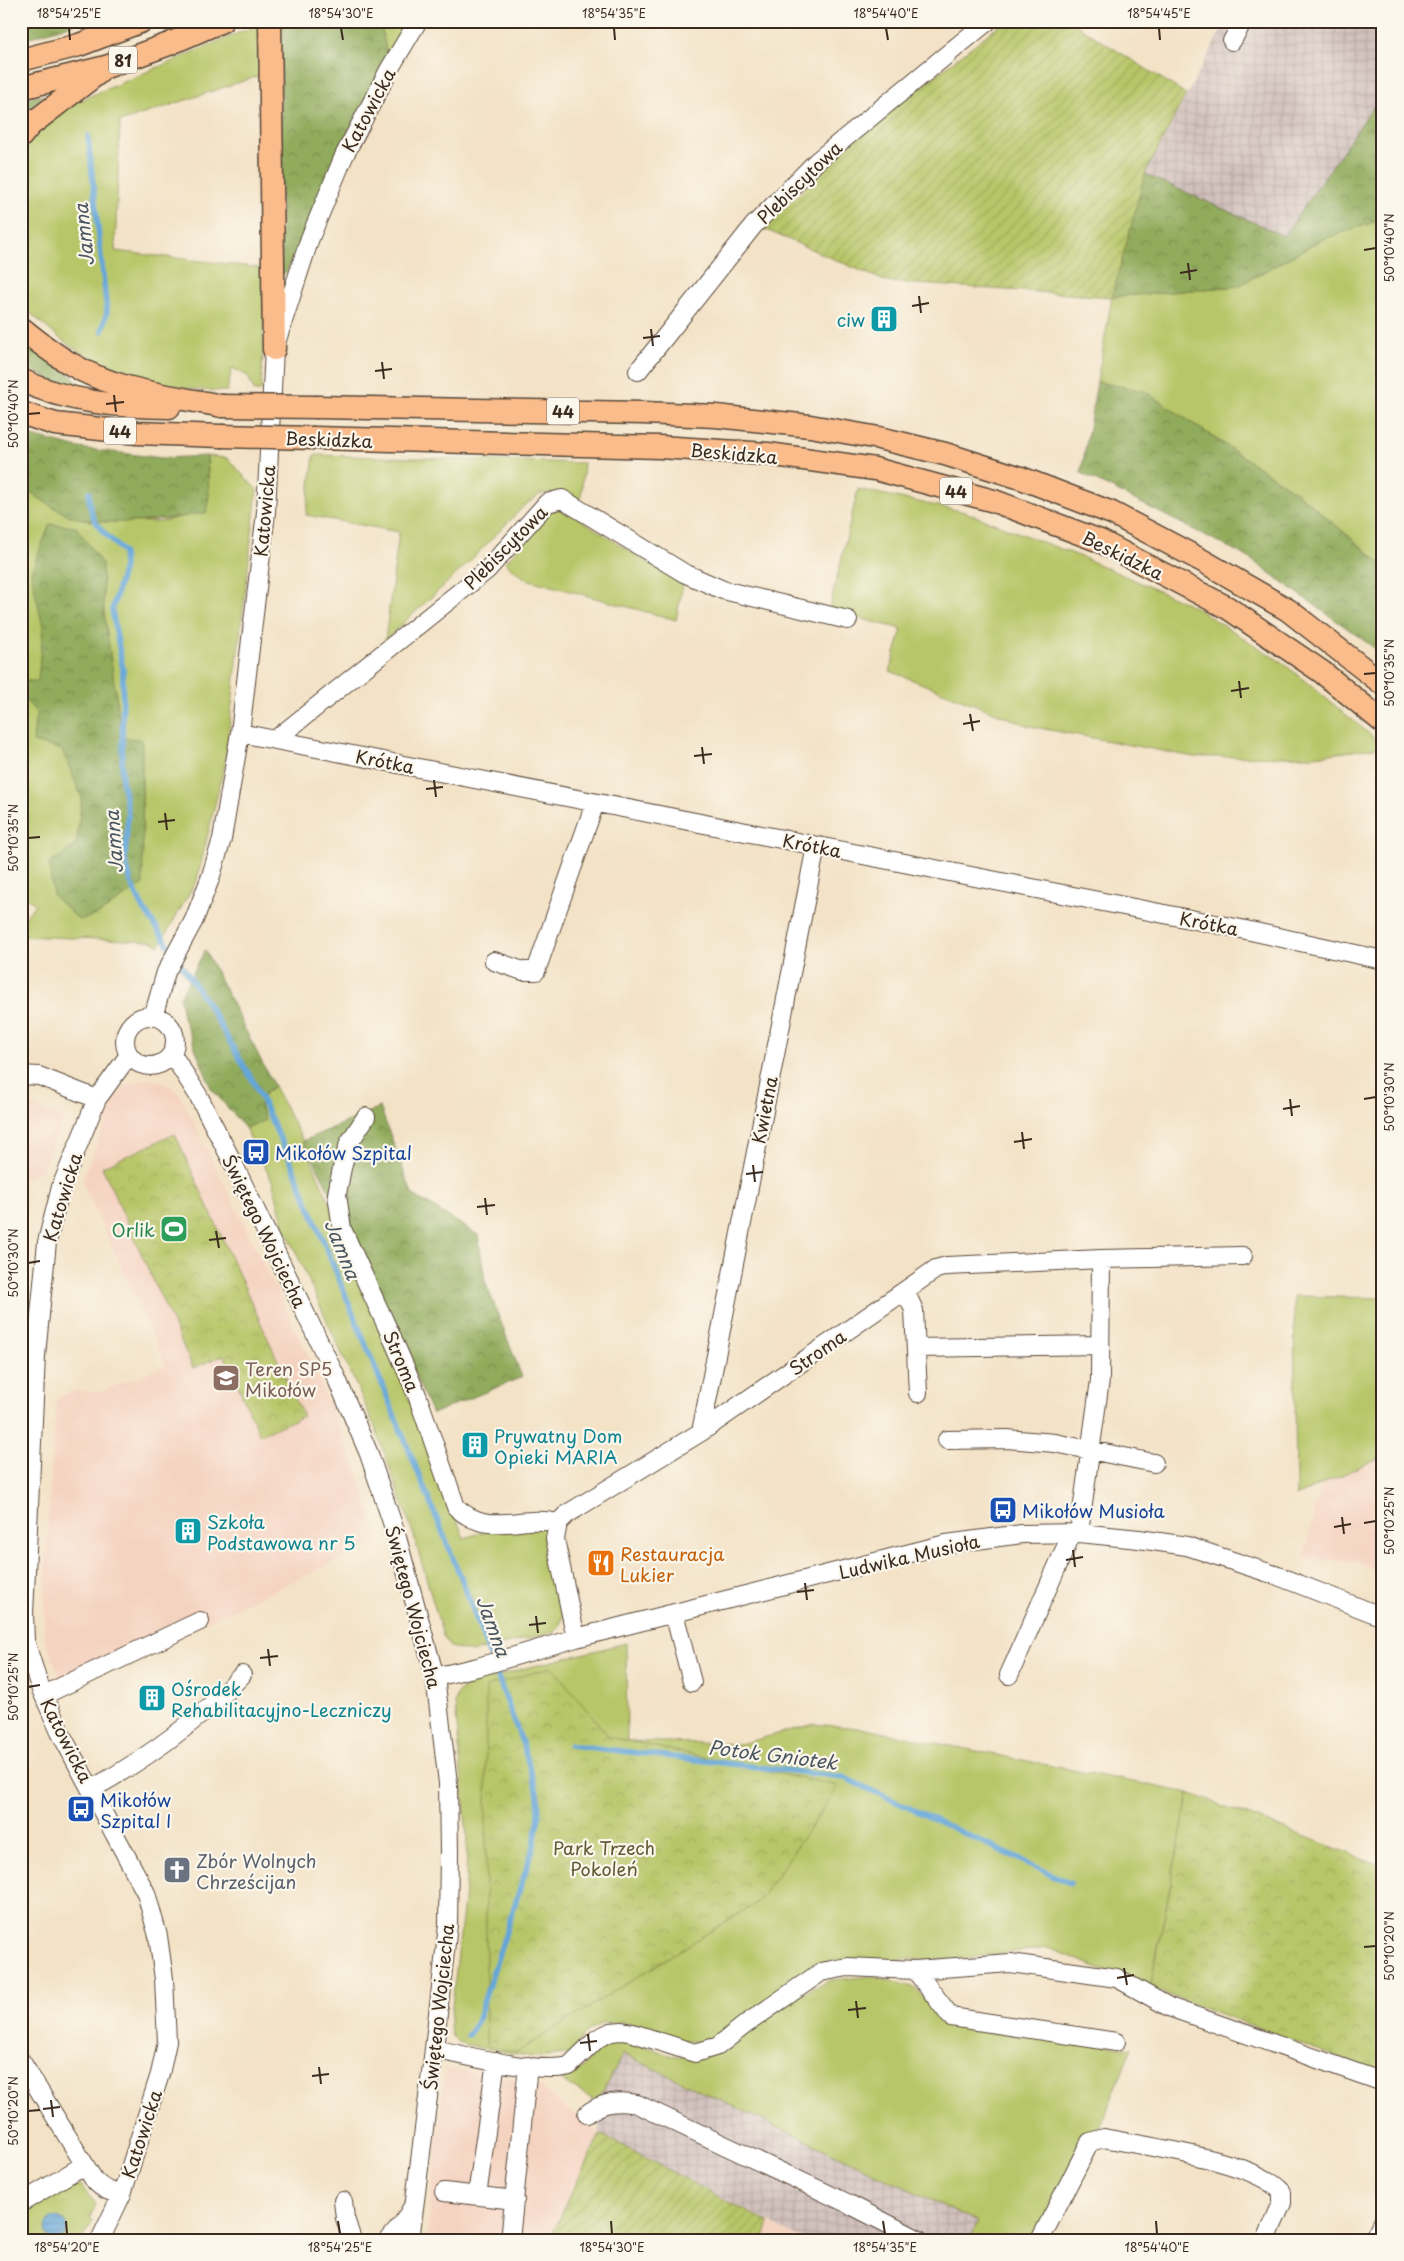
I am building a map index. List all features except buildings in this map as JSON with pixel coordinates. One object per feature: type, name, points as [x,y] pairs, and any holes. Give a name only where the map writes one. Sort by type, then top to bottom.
[{"type":"main road","points":[[79,45],[110,21]]},
{"type":"main road","name":"81","points":[[21,60],[79,45],[142,21]]},
{"type":"main road","name":"81","points":[[21,88],[106,67],[222,21]]},
{"type":"main road","points":[[270,21],[274,348]]},
{"type":"main road","points":[[21,136],[30,125],[106,67]]},
{"type":"main road","points":[[21,328],[72,365],[107,380],[144,391],[222,406]]},
{"type":"main road","name":"44","points":[[21,380],[69,397],[109,405],[222,406]]},
{"type":"main road","name":"Beskidzka","points":[[222,406],[643,413],[716,416],[810,426],[879,438],[945,454],[1021,478],[1120,518],[1203,561],[1288,610],[1383,684]]},
{"type":"main road","name":"Beskidzka","points":[[21,412],[64,425],[137,433],[660,447],[768,454],[875,469],[994,501],[1100,541],[1228,608],[1322,672],[1383,722]]},
{"type":"street","name":"Katowicka","points":[[153,1017],[166,972],[194,920],[210,880],[222,839],[240,733],[266,512],[274,348],[310,238],[344,156],[390,68],[418,21]]},
{"type":"street","name":"Plebiscytowa","points":[[638,371],[754,225],[817,161],[988,21]]},
{"type":"street","points":[[1232,41],[1243,21]]},
{"type":"street","name":"Plebiscytowa","points":[[276,739],[487,570],[547,503],[562,499],[684,573],[723,590],[848,620]]},
{"type":"street","name":"Krótka","points":[[240,733],[1241,930],[1383,960]]},
{"type":"street","points":[[494,961],[523,971],[536,972],[595,802]]},
{"type":"street","name":"Kwietna","points":[[701,1432],[816,846]]},
{"type":"street","points":[[142,1017],[153,1017],[165,1021],[173,1030],[176,1041],[172,1054],[163,1063],[154,1066],[137,1063],[129,1055],[126,1045],[129,1029],[136,1020],[142,1017]]},
{"type":"street","name":"Świętego Wojciecha","points":[[172,1054],[198,1095],[231,1160],[336,1377],[369,1454],[396,1534],[435,1677],[448,1783],[448,1925],[410,2240]]},
{"type":"street","name":"Katowicka","points":[[100,2240],[122,2194],[151,2106],[167,2042],[164,1979],[158,1936],[146,1893],[60,1732],[23,1638],[23,1593],[36,1356],[47,1242],[61,1187],[97,1099],[129,1055]]},
{"type":"street","points":[[21,1076],[39,1076],[97,1099]]},
{"type":"street","name":"Stroma","points":[[366,1117],[349,1142],[342,1168],[337,1194],[342,1229],[406,1368],[456,1507],[467,1517],[495,1525],[543,1520],[558,1524],[567,1514],[701,1432],[936,1269],[947,1266],[1101,1259],[1243,1256]]},
{"type":"street","points":[[1009,1675],[1076,1533],[1091,1450],[1100,1380],[1101,1259]]},
{"type":"street","points":[[905,1292],[914,1310],[918,1394]]},
{"type":"street","points":[[916,1348],[1100,1346]]},
{"type":"street","points":[[947,1440],[1007,1439],[1055,1443],[1154,1463]]},
{"type":"street","points":[[558,1524],[555,1538],[576,1638]]},
{"type":"street","name":"Ludwika Musioła","points":[[435,1677],[478,1668],[576,1638],[946,1544],[1022,1534],[1076,1533],[1187,1546],[1381,1613]]},
{"type":"street","points":[[674,1613],[692,1682]]},
{"type":"street","points":[[44,1695],[200,1621]]},
{"type":"street","points":[[92,1789],[131,1767],[182,1731],[242,1675]]},
{"type":"street","points":[[434,2050],[528,2066],[562,2068],[569,2066],[604,2034],[622,2031],[695,2053],[718,2046],[746,2024],[821,1972],[848,1967],[915,1970],[1010,1963],[1117,1978],[1169,2007],[1383,2082]]},
{"type":"street","points":[[915,1970],[951,2017],[1116,2042]]},
{"type":"street","points":[[21,2060],[84,2165],[100,2187],[112,2193],[122,2194]]},
{"type":"street","points":[[477,2196],[496,2061]]},
{"type":"street","points":[[510,2240],[528,2066]]},
{"type":"street","points":[[586,2114],[594,2108],[619,2100],[637,2104],[850,2204],[919,2240]]},
{"type":"street","points":[[1040,2240],[1090,2142],[1104,2138],[1208,2158],[1273,2182],[1282,2192],[1282,2203],[1266,2240]]},
{"type":"street","points":[[21,2203],[84,2165]]},
{"type":"street","points":[[444,2192],[515,2200]]},
{"type":"street","points":[[343,2201],[345,2218],[352,2240]]},
{"type":"street","name":"Świętego Wojciecha","points":[[389,2240],[403,2224],[414,2206]]},
{"type":"street","points":[[1373,2240],[1383,2220]]},
{"type":"shaded area","points":[[1226,21],[1371,21],[1383,27],[1383,111],[1373,108],[1284,236],[1145,174]]},
{"type":"shaded area","name":"Teren SP5 Mikołów","points":[[146,1079],[167,1084],[178,1092],[184,1103],[309,1356],[355,1467],[380,1540],[65,1689],[44,1638],[46,1553],[56,1399],[72,1391],[100,1392],[166,1365],[82,1180],[115,1100],[126,1085]]},
{"type":"shaded area","points":[[21,1102],[64,1118],[41,1171],[21,1179]]},
{"type":"shaded area","points":[[1383,1456],[1383,1576],[1360,1563],[1304,1557],[1320,1485]]},
{"type":"shaded area","points":[[623,2053],[978,2222],[970,2240],[804,2240],[600,2134],[597,2102]]},
{"type":"shaded area","points":[[445,2068],[532,2081],[600,2134],[549,2240],[426,2240]]},
{"type":"shaded area","points":[[769,2223],[804,2240],[763,2240]]},
{"type":"green space","points":[[21,21],[83,21],[21,40]]},
{"type":"green space","points":[[281,21],[380,21],[387,55],[342,145],[286,273],[281,273]]},
{"type":"green space","points":[[380,21],[407,21],[387,55]]},
{"type":"green space","points":[[1004,21],[1070,21],[1186,94],[1145,174],[1112,297],[887,282],[764,229],[848,145]]},
{"type":"green space","points":[[262,23],[261,75],[120,122],[115,251],[262,268],[264,329],[261,391],[254,391],[248,376],[232,368],[227,391],[210,391],[156,382],[104,364],[70,346],[21,305],[21,152],[35,132],[69,105]]},
{"type":"green space","points":[[44,95],[21,117],[21,100]]},
{"type":"green space","points":[[1373,107],[1383,111],[1383,219],[1323,239],[1238,286],[1112,297],[1145,174],[1284,236]]},
{"type":"green space","points":[[1383,219],[1383,565],[1297,493],[1144,391],[1097,382],[1112,297],[1238,286],[1323,239]]},
{"type":"green space","points":[[21,338],[73,377],[78,384],[63,385],[21,365]]},
{"type":"green space","points":[[1097,382],[1144,391],[1297,493],[1383,565],[1383,654],[1246,556],[1081,473]]},
{"type":"green space","points":[[21,433],[79,448],[162,458],[207,456],[209,495],[206,513],[138,522],[103,522],[87,520],[64,513],[21,486]]},
{"type":"green space","points":[[314,455],[584,463],[581,499],[561,492],[541,494],[525,505],[464,567],[385,640],[399,532],[306,515]]},
{"type":"green space","points":[[207,456],[227,458],[257,490],[225,763],[197,880],[159,946],[152,941],[21,936],[21,923],[35,904],[21,893],[21,486],[70,515],[91,521],[159,522],[180,517],[209,495]]},
{"type":"green space","points":[[858,489],[965,512],[1084,558],[1193,606],[1283,663],[1383,745],[1383,747],[1315,756],[1194,757],[1029,726],[890,671],[902,629],[829,611]]},
{"type":"green space","points":[[564,509],[683,585],[676,620],[526,579],[505,563],[549,511]]},
{"type":"green space","points":[[50,524],[76,527],[102,564],[104,611],[122,737],[142,740],[143,884],[97,915],[79,920],[53,895],[49,864],[76,845],[82,798],[62,750],[33,742],[36,712],[21,695],[21,681],[38,681],[43,628],[31,572]]},
{"type":"green space","points":[[205,950],[274,1086],[265,1093],[260,1105],[265,1120],[245,1128],[211,1088],[183,1017],[180,997]]},
{"type":"green space","points":[[274,1086],[303,1141],[347,1243],[464,1538],[483,1532],[544,1524],[563,1617],[555,1632],[472,1652],[450,1647],[443,1636],[413,1533],[375,1427],[284,1226],[273,1183],[245,1128],[264,1120],[260,1105],[265,1093]]},
{"type":"green space","points":[[380,1107],[412,1194],[478,1235],[485,1281],[522,1377],[432,1414],[358,1244],[303,1141]]},
{"type":"green space","name":"Orlik","points":[[175,1134],[303,1416],[260,1435],[224,1355],[193,1368],[102,1167]]},
{"type":"green space","points":[[1294,1296],[1383,1298],[1383,1456],[1296,1496]]},
{"type":"green space","points":[[626,1643],[627,1741],[740,1744],[814,1724],[860,1728],[1189,1793],[1150,1988],[1048,1948],[949,1960],[857,1959],[830,1961],[806,1972],[726,2034],[712,2039],[697,2042],[682,2040],[633,2023],[620,2022],[602,2024],[588,2031],[569,2054],[533,2057],[491,2050],[457,2041],[451,2035],[450,2023],[466,1883],[467,1838],[455,1703],[458,1693],[467,1685],[529,1667]]},
{"type":"green space","name":"Park Trzech Pokoleń","points":[[552,1667],[609,1737],[839,1786],[759,1901],[517,2052],[486,2046],[486,1687]]},
{"type":"green space","points":[[1189,1793],[1383,1866],[1383,2074],[1150,1988]]},
{"type":"green space","points":[[874,1976],[913,1987],[957,2028],[1132,2048],[1098,2132],[1033,2240],[970,2240],[978,2222],[623,2054],[597,2102],[561,2080],[583,2067],[605,2042],[621,2039],[679,2057],[702,2058],[732,2047],[793,1997],[831,1980]]},
{"type":"green space","points":[[600,2134],[769,2223],[763,2240],[549,2240]]},
{"type":"green space","points":[[72,2185],[80,2185],[96,2204],[90,2217],[93,2221],[81,2240],[21,2240],[21,2215]]},
{"type":"water","points":[[56,2218],[64,2221],[67,2229],[64,2237],[56,2240],[48,2237],[45,2229],[48,2221]]},
{"type":"waterway","name":"Jamna","points":[[88,136],[107,312],[102,331]]},
{"type":"waterway","name":"Jamna","points":[[89,492],[91,512],[94,519],[103,532],[123,552],[124,567],[112,610],[123,669],[122,780],[128,813],[125,858],[131,883],[142,906],[207,1003],[254,1083],[291,1162],[462,1580],[523,1745],[538,1795],[539,1816],[534,1845],[477,2022],[468,2035]]},
{"type":"waterway","name":"Potok Gniotek","points":[[570,1745],[843,1777],[1070,1883]]},
{"type":"place","name":"ciw","points":[[884,319]]},
{"type":"place","name":"Mikołów Szpital","points":[[256,1152]]},
{"type":"place","name":"Orlik","points":[[174,1229]]},
{"type":"place","name":"Teren SP5 Mikołów","points":[[226,1378]]},
{"type":"place","name":"Prywatny Dom Opieki MARIA","points":[[475,1445]]},
{"type":"place","name":"Mikołów Musioła","points":[[1003,1510]]},
{"type":"place","name":"Szkoła Podstawowa nr 5","points":[[188,1531]]},
{"type":"place","name":"Restauracja Lukier","points":[[601,1563]]},
{"type":"place","name":"Ośrodek Rehabilitacyjno-Leczniczy","points":[[152,1698]]},
{"type":"place","name":"Mikołów Szpital I","points":[[81,1809]]},
{"type":"place","name":"Zbór Wolnych Chrześcijan","points":[[177,1870]]}]
